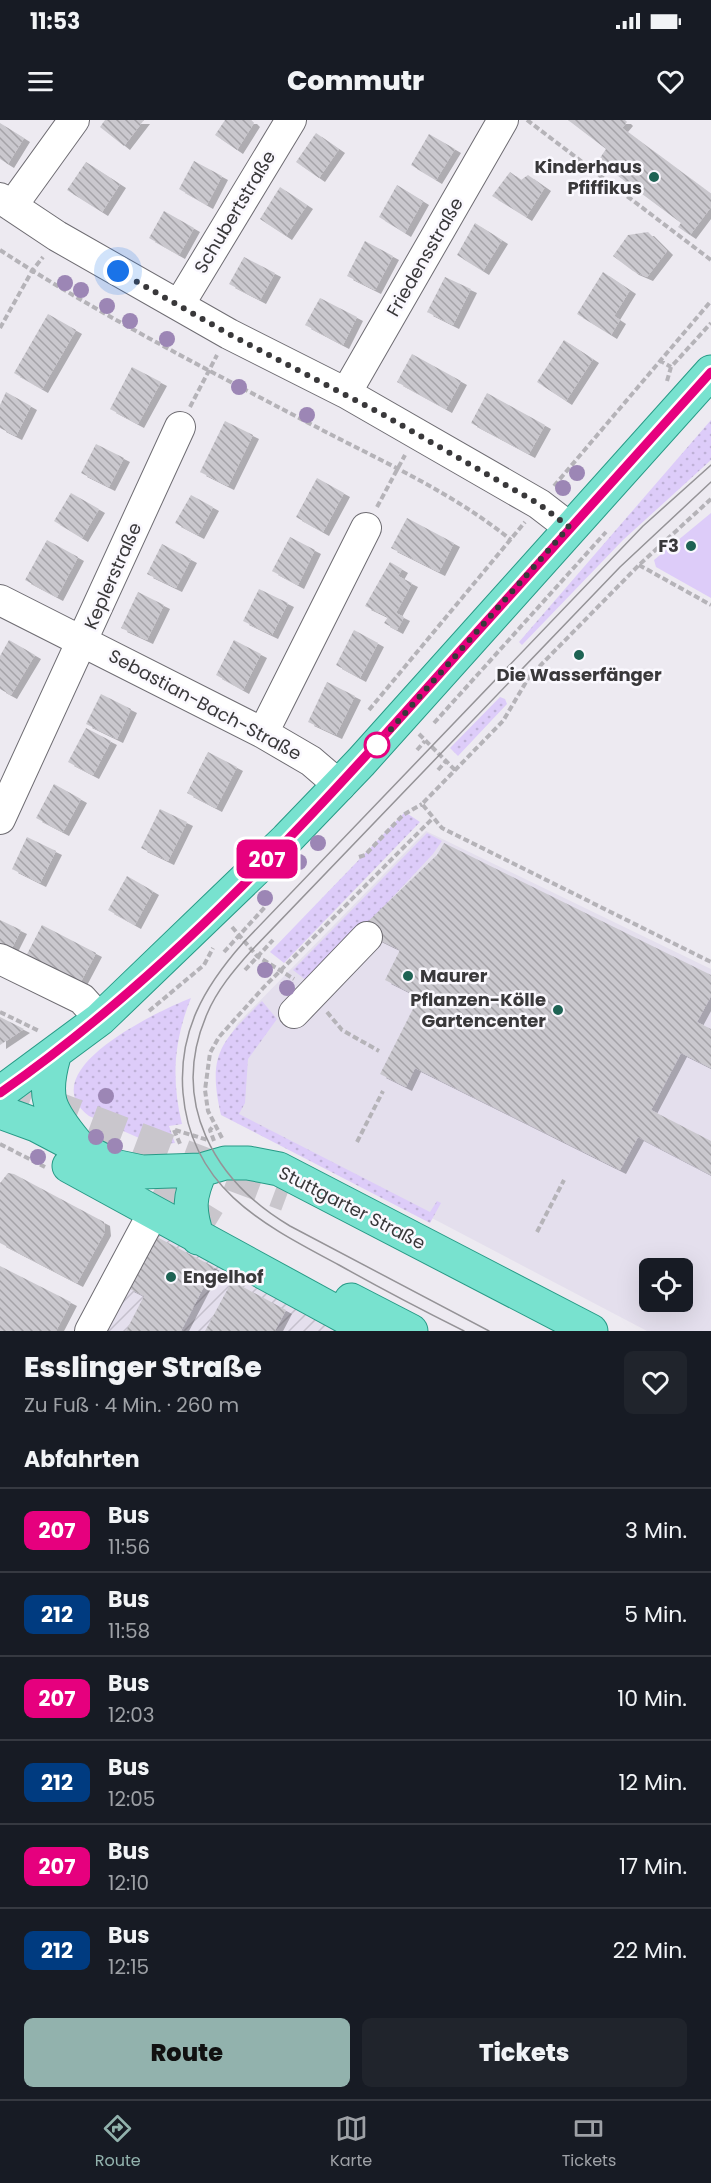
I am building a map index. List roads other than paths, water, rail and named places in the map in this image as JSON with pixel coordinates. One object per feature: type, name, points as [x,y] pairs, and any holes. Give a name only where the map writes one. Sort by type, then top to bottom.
[{"type":"main road","points":[[0,1093],[43,1037],[91,1009],[340,786],[569,527],[711,372]]},
{"type":"main road","points":[[43,1037],[49,1106],[81,1149]]},
{"type":"main road","name":"Stuttgarter Straße","points":[[0,1112],[36,1125],[114,1167],[142,1172],[201,1170],[225,1163],[248,1163],[279,1169],[591,1331]]},
{"type":"main road","points":[[0,1121],[19,1137],[153,1213],[371,1331]]},
{"type":"main road","points":[[153,1213],[201,1170]]},
{"type":"main road","points":[[198,1238],[191,1213],[191,1192],[201,1170]]},
{"type":"main road","points":[[287,1194],[549,1331]]},
{"type":"main road","points":[[245,1246],[411,1331]]},
{"type":"street","points":[[74,120],[6,202],[57,236],[229,334],[346,393],[539,504],[569,527]]},
{"type":"street","name":"Schubertstraße","points":[[179,305],[291,120]]},
{"type":"street","name":"Friedensstraße","points":[[346,393],[503,120]]},
{"type":"street","name":"Keplerstraße","points":[[0,819],[180,427]]},
{"type":"street","points":[[263,733],[366,528]]},
{"type":"street","name":"Sebastian-Bach-Straße","points":[[0,600],[263,733],[311,761],[340,786]]},
{"type":"street","points":[[294,1013],[367,937]]},
{"type":"street","points":[[0,958],[91,1009]]},
{"type":"street","points":[[90,1331],[153,1213]]},
{"type":"tunnel","points":[[0,1087],[287,1195]]},
{"type":"tunnel","points":[[112,1165],[214,1227]]},
{"type":"tram line","points":[[464,1331],[284,1235],[236,1200],[216,1179],[200,1155],[189,1126],[183,1093],[185,1050],[190,1030],[196,1012],[216,976],[243,943],[643,526],[711,465]]},
{"type":"tram line","points":[[489,1331],[290,1226],[263,1208],[240,1186],[220,1162],[206,1136],[197,1108],[193,1078],[197,1047],[207,1014],[216,997],[251,951],[620,567],[711,482]]},
{"type":"place","name":"Kinderhaus Pfiffikus","points":[[654,177]]},
{"type":"place","name":"F3","points":[[691,546]]},
{"type":"place","name":"Die Wasserfänger","points":[[579,655]]},
{"type":"place","name":"Maurer","points":[[408,976]]},
{"type":"place","name":"Pflanzen-Kölle Gartencenter","points":[[558,1010]]},
{"type":"place","name":"Engelhof","points":[[171,1277]]}]
